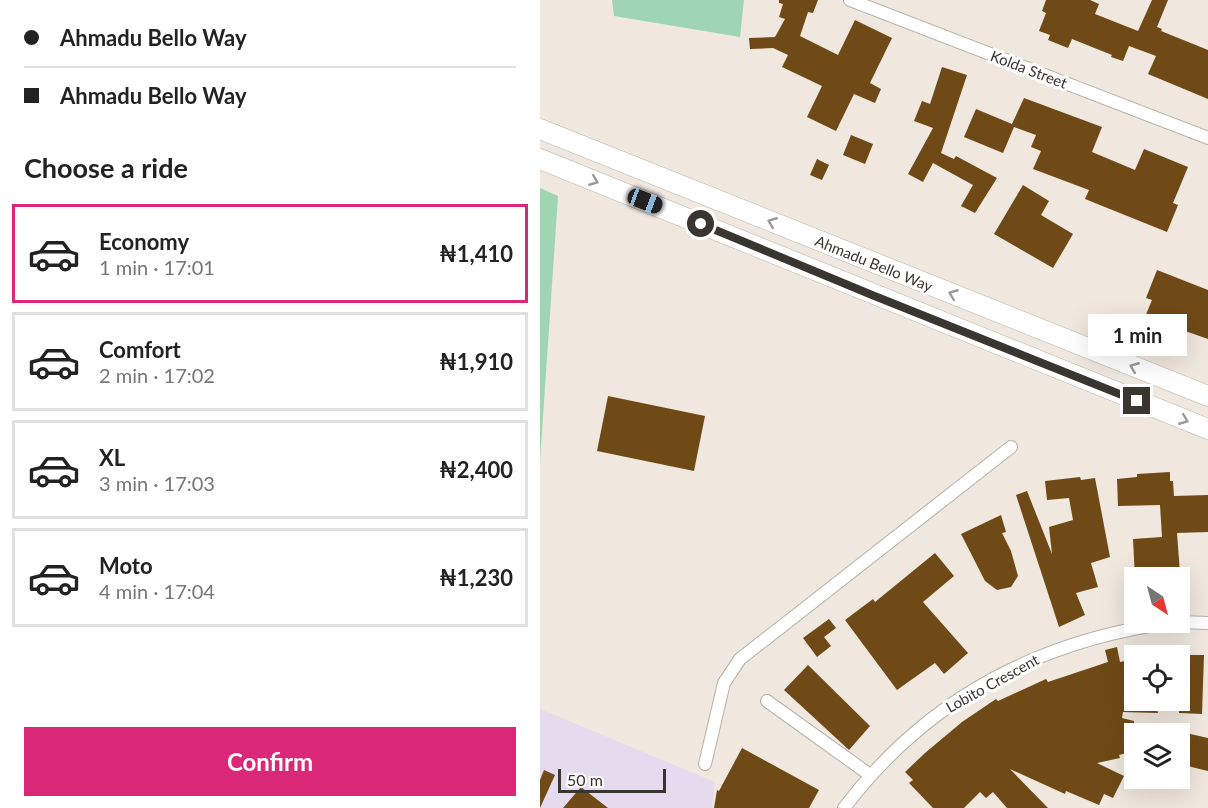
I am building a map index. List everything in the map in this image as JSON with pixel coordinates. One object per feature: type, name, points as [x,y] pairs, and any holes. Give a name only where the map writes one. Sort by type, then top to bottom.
[{"type":"main road","name":"Ahmadu Bello Way","points":[[540,129],[1208,396]]},
{"type":"main road","name":"Ahmadu Bello Way","points":[[540,159],[1208,429]]},
{"type":"street","name":"Kolda Street","points":[[850,0],[1208,138]]},
{"type":"street","points":[[705,765],[724,683],[740,659],[1011,447]]},
{"type":"street","name":"Lobito Crescent","points":[[1190,622],[1208,623]]},
{"type":"street","name":"Lobito Crescent","points":[[844,808],[870,775],[904,742],[935,716],[978,687],[1034,658],[1079,641],[1124,630]]},
{"type":"street","points":[[767,701],[870,775]]},
{"type":"shaded area","points":[[540,709],[715,782],[712,808],[540,808]]},
{"type":"green space","points":[[612,0],[744,0],[740,37],[614,16]]},
{"type":"green space","points":[[540,188],[558,196],[540,461]]},
{"type":"building","points":[[779,0],[818,0],[813,13],[808,12],[800,36],[838,55],[855,20],[892,38],[870,83],[881,89],[875,103],[854,94],[836,131],[807,117],[822,86],[782,67],[788,55],[773,48],[750,49],[749,38],[775,37],[785,19],[779,17],[783,4],[779,3]]},
{"type":"building","points":[[1046,0],[1090,0],[1099,4],[1095,14],[1138,31],[1152,0],[1168,0],[1157,27],[1162,29],[1161,31],[1208,50],[1208,99],[1148,74],[1156,56],[1129,46],[1123,61],[1072,39],[1068,48],[1048,40],[1050,35],[1039,31],[1046,13],[1042,11]]},
{"type":"building","points":[[942,67],[967,75],[941,153],[954,159],[956,156],[997,178],[975,213],[961,206],[973,185],[933,163],[923,182],[908,174],[933,128],[914,121],[922,101],[930,104]]},
{"type":"building","points":[[1024,98],[1102,127],[1092,152],[1135,170],[1144,149],[1188,167],[1173,203],[1178,205],[1167,232],[1085,199],[1089,190],[1033,169],[1041,151],[1031,147],[1036,135],[1014,127],[1003,153],[964,137],[976,109],[1012,124]]},
{"type":"building","points":[[851,135],[873,144],[865,164],[843,155]]},
{"type":"building","points":[[817,159],[829,165],[822,180],[810,175]]},
{"type":"building","points":[[1023,185],[1049,201],[1041,215],[1073,234],[1053,268],[994,234]]},
{"type":"building","points":[[1157,270],[1208,290],[1208,339],[1145,317],[1152,300],[1146,298]]},
{"type":"building","points":[[608,396],[705,416],[694,471],[597,451]]},
{"type":"building","points":[[1170,472],[1174,496],[1208,495],[1208,532],[1177,533],[1180,567],[1134,567],[1133,539],[1162,537],[1160,505],[1118,506],[1117,479],[1137,477],[1137,474]]},
{"type":"building","points":[[1080,477],[1081,480],[1095,478],[1110,557],[1091,563],[1098,587],[1076,593],[1085,615],[1059,627],[1016,495],[1027,491],[1052,554],[1049,527],[1073,520],[1069,498],[1047,500],[1045,481]]},
{"type":"building","points":[[1001,515],[1006,532],[1002,533],[1011,551],[1018,576],[1011,587],[997,590],[985,581],[961,534]]},
{"type":"building","points":[[935,553],[954,576],[923,602],[968,653],[944,674],[935,663],[897,690],[845,620],[873,599],[875,602]]},
{"type":"building","points":[[829,619],[836,628],[824,637],[831,646],[817,657],[803,638]]},
{"type":"building","points":[[1117,647],[1120,662],[1124,661],[1124,711],[1158,711],[1158,713],[1123,712],[1122,718],[1134,721],[1134,723],[1124,723],[1124,754],[1119,755],[1120,758],[1097,763],[1124,776],[1113,798],[1104,794],[1099,805],[1066,791],[1065,794],[1010,769],[1048,808],[1007,808],[993,792],[986,798],[980,792],[964,808],[933,808],[909,783],[913,780],[905,772],[962,722],[996,699],[998,701],[1046,679],[1048,682],[1108,662],[1105,650]]},
{"type":"building","points":[[1190,655],[1204,655],[1202,714],[1179,713],[1179,711],[1190,711]]},
{"type":"building","points":[[808,665],[870,726],[849,750],[784,690]]},
{"type":"building","points":[[1190,734],[1208,738],[1208,771],[1190,767]]},
{"type":"building","points":[[742,748],[819,790],[809,808],[714,808],[717,790],[719,791]]},
{"type":"building","points":[[544,770],[555,775],[540,808],[540,780]]},
{"type":"building","points":[[581,787],[608,808],[563,808]]},
{"type":"route","points":[[701,224],[1137,401]]}]
